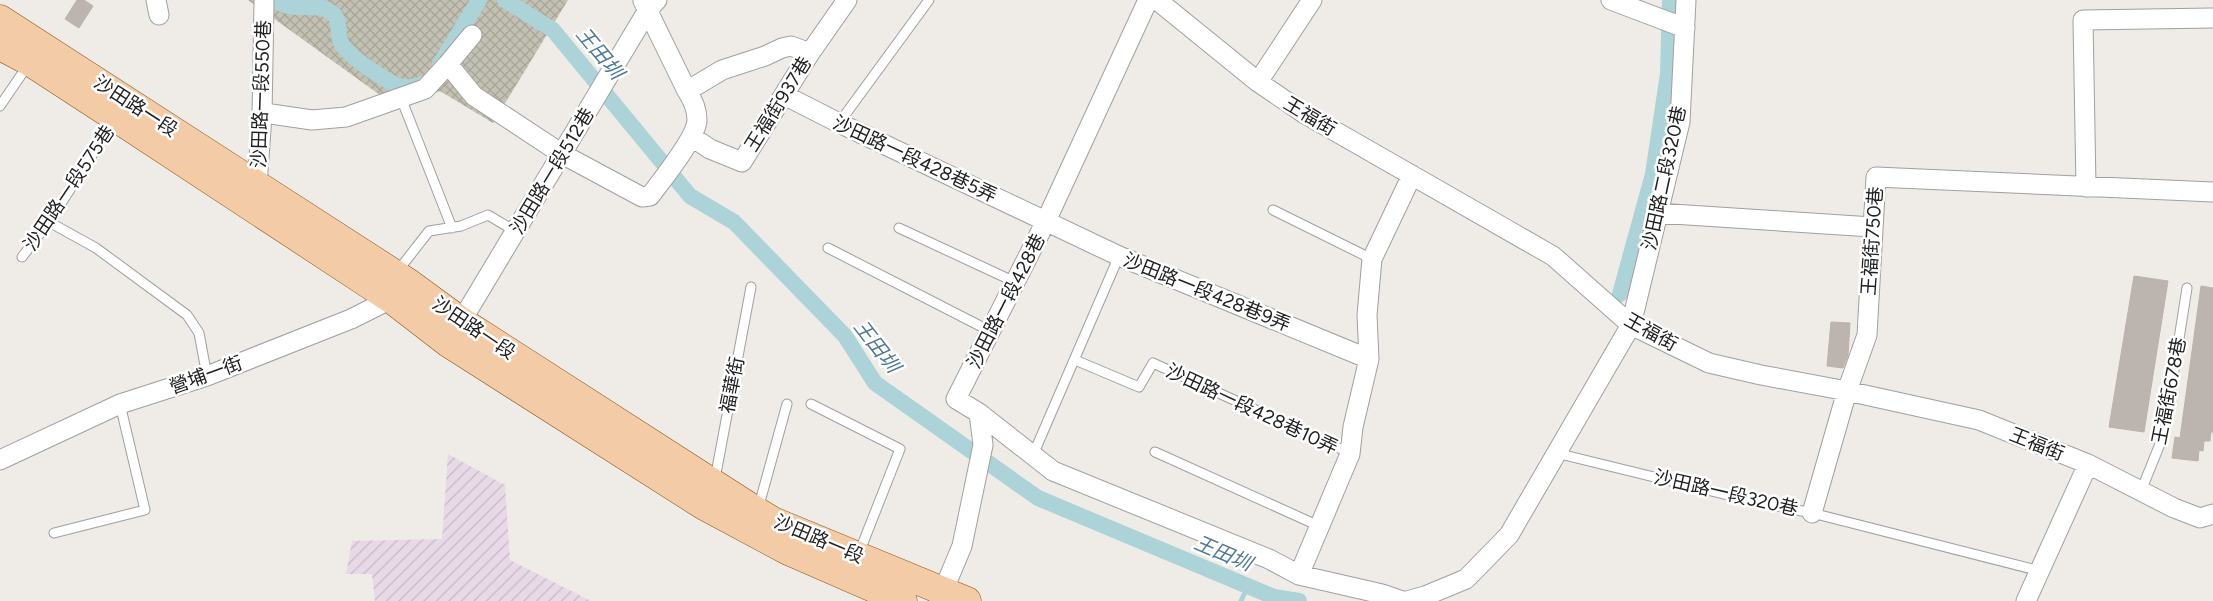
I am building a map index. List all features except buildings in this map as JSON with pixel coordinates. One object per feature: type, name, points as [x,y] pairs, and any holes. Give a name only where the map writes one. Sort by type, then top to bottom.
[{"type":"main road","name":"沙田路一段","points":[[0,19],[257,186],[398,286],[455,332],[704,506],[788,551],[874,593],[903,601]]},
{"type":"main road","name":"沙田路一段","points":[[0,46],[30,62],[116,118],[398,286]]},
{"type":"main road","name":"沙田路一段","points":[[455,332],[714,484],[773,521],[858,556],[949,598]]},
{"type":"street","name":"王福街937巷","points":[[692,137],[710,149],[742,162],[810,53],[847,0]]},
{"type":"street","name":"沙田路一段428巷","points":[[979,413],[956,399],[1046,221],[1148,0]]},
{"type":"street","name":"王福街","points":[[1157,0],[1258,82],[1304,114],[1553,256],[1631,325],[1709,363],[1761,376],[1846,391],[1980,420],[2088,464],[2200,518],[2213,514]]},
{"type":"street","points":[[1258,82],[1312,0]]},
{"type":"street","points":[[1611,0],[1631,4],[1660,19],[1685,28]]},
{"type":"street","name":"沙田路二段320巷","points":[[1631,325],[1680,122],[1686,0]]},
{"type":"street","name":"沙田路一段550巷","points":[[257,186],[262,116],[264,2]]},
{"type":"street","points":[[448,64],[474,96],[562,154],[642,197],[650,196],[692,137],[697,122],[697,114],[695,104],[687,91],[649,3]]},
{"type":"street","name":"沙田路一段512巷","points":[[455,332],[562,154],[649,3]]},
{"type":"street","points":[[2086,187],[2083,20],[2213,18]]},
{"type":"street","points":[[262,116],[271,114],[312,120],[346,117],[425,89],[472,35]]},
{"type":"street","points":[[687,91],[722,70],[765,56],[782,48],[791,46],[810,53]]},
{"type":"street","name":"沙田路一段428巷5弄","points":[[784,95],[838,123],[1046,221]]},
{"type":"street","points":[[1298,575],[1350,454],[1353,427],[1369,359],[1366,315],[1372,259],[1412,175]]},
{"type":"street","name":"王福街750巷","points":[[1812,513],[1846,391],[1867,335],[1876,177],[2213,192]]},
{"type":"street","points":[[1657,213],[1872,227]]},
{"type":"street","name":"沙田路一段428巷9弄","points":[[1046,221],[1119,256],[1369,359]]},
{"type":"street","name":"營埔一街","points":[[0,460],[120,404],[208,376],[351,319],[398,286]]},
{"type":"street","points":[[1407,601],[1425,596],[1466,579],[1509,535],[1631,325]]},
{"type":"street","points":[[979,413],[1053,471],[1269,560],[1298,575],[1382,594],[1402,601]]},
{"type":"street","points":[[949,598],[984,445],[979,413]]},
{"type":"street","points":[[2026,601],[2088,464]]},
{"type":"lane","points":[[838,123],[929,0]]},
{"type":"lane","points":[[0,106],[30,62]]},
{"type":"lane","points":[[401,98],[452,228]]},
{"type":"lane","name":"沙田路一段575巷","points":[[22,257],[49,222],[116,118]]},
{"type":"lane","points":[[1273,210],[1372,259]]},
{"type":"lane","points":[[398,286],[429,232],[452,228],[488,215],[515,231]]},
{"type":"lane","points":[[49,222],[96,248],[187,315],[199,334],[208,376]]},
{"type":"lane","points":[[899,228],[1015,282]]},
{"type":"lane","points":[[828,248],[990,331]]},
{"type":"lane","points":[[1033,455],[1119,256]]},
{"type":"lane","name":"福華街","points":[[714,484],[751,288]]},
{"type":"lane","name":"王福街678巷","points":[[2141,491],[2164,434],[2187,288]]},
{"type":"lane","name":"沙田路一段428巷10弄","points":[[1075,360],[1139,387],[1153,363],[1350,454]]},
{"type":"lane","points":[[54,533],[145,510],[120,404]]},
{"type":"lane","points":[[758,512],[787,404]]},
{"type":"lane","points":[[810,404],[900,449],[858,556]]},
{"type":"lane","points":[[1154,452],[1318,526]]},
{"type":"lane","name":"沙田路一段320巷","points":[[1556,453],[1752,501],[1812,513],[2040,571]]},
{"type":"shaded area","points":[[248,0],[568,0],[493,123],[440,91],[398,108]]},
{"type":"shaded area","points":[[448,454],[505,485],[510,560],[591,601],[375,601],[372,574],[346,574],[352,541],[442,539]]},
{"type":"waterway","name":"王田圳","points":[[275,0],[290,6],[318,7],[331,12],[338,22],[341,43],[360,62],[397,85],[408,87],[422,84]]},
{"type":"waterway","name":"王田圳","points":[[440,64],[479,0]]},
{"type":"waterway","name":"王田圳","points":[[505,0],[553,30],[690,196],[734,222],[845,336],[875,383],[1038,498],[1274,597],[1299,601]]},
{"type":"waterway","points":[[1620,294],[1653,174],[1668,74],[1670,0]]},
{"type":"waterway","points":[[1241,601],[1248,586]]}]
